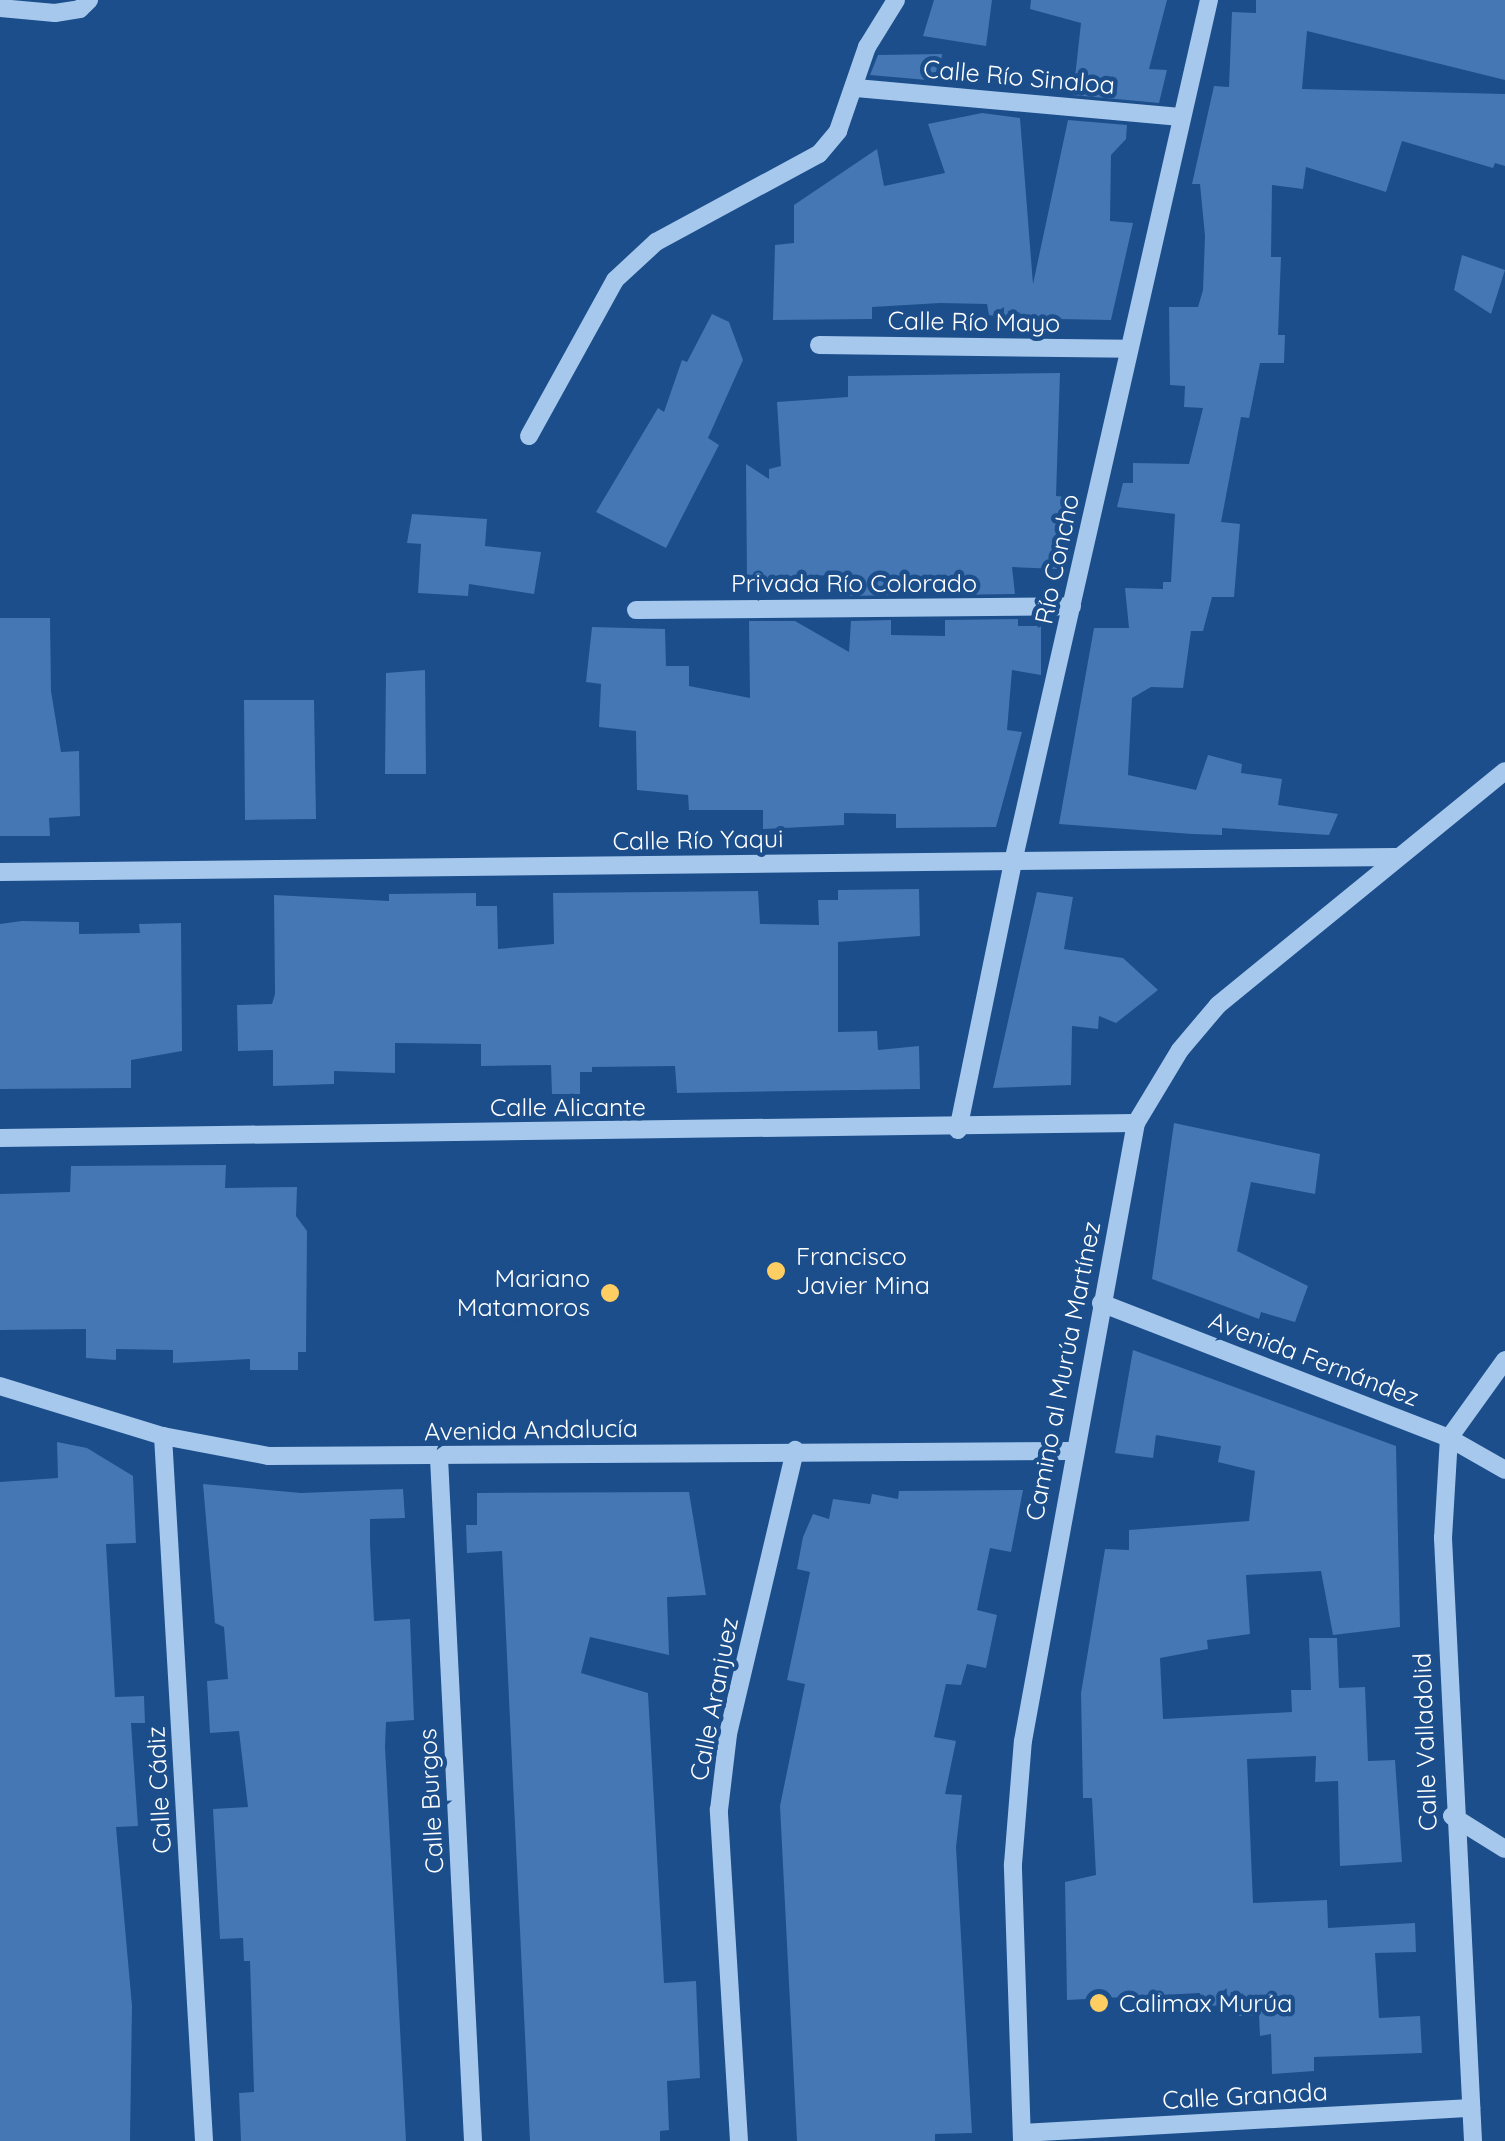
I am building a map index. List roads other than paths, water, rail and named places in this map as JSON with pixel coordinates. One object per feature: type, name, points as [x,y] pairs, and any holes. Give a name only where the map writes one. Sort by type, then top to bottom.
[{"type":"street","points":[[0,8],[55,14],[80,10],[89,0]]},
{"type":"street","points":[[529,436],[615,280],[656,242],[818,154],[838,131],[867,47],[896,0]]},
{"type":"street","name":"Río Concho","points":[[958,1130],[1012,862],[1178,116],[1208,0]]},
{"type":"street","name":"Calle Río Sinaloa","points":[[856,88],[1178,116]]},
{"type":"street","name":"Calle Río Mayo","points":[[819,345],[1128,349]]},
{"type":"street","name":"Privada Río Colorado","points":[[636,610],[1072,606]]},
{"type":"street","name":"Camino al Murúa Martínez","points":[[1022,2137],[1013,1864],[1023,1740],[1136,1123],[1180,1050],[1218,1005],[1505,771]]},
{"type":"street","name":"Calle Río Yaqui","points":[[0,872],[1396,857]]},
{"type":"street","name":"Calle Alicante","points":[[0,1138],[958,1130],[1136,1123]]},
{"type":"street","name":"Avenida Fernández","points":[[1101,1303],[1449,1438],[1505,1470]]},
{"type":"street","points":[[1449,1438],[1505,1360]]},
{"type":"street","name":"Avenida Andalucía","points":[[0,1386],[163,1436],[270,1456],[439,1458],[795,1450],[1073,1451]]},
{"type":"street","name":"Calle Cádiz","points":[[163,1436],[204,2141]]},
{"type":"street","name":"Calle Valladolid","points":[[1449,1438],[1443,1538],[1452,1816],[1473,2141]]},
{"type":"street","name":"Calle Aranjuez","points":[[739,2141],[719,1810],[728,1734],[795,1450]]},
{"type":"street","name":"Calle Burgos","points":[[439,1458],[473,2141]]},
{"type":"street","points":[[1452,1816],[1505,1849]]},
{"type":"street","name":"Calle Granada","points":[[1022,2137],[1471,2108]]},
{"type":"place","name":"Francisco Javier Mina","points":[[776,1271]]},
{"type":"place","name":"Mariano Matamoros","points":[[610,1293]]},
{"type":"place","name":"Calimax Murúa","points":[[1099,2003]]}]
